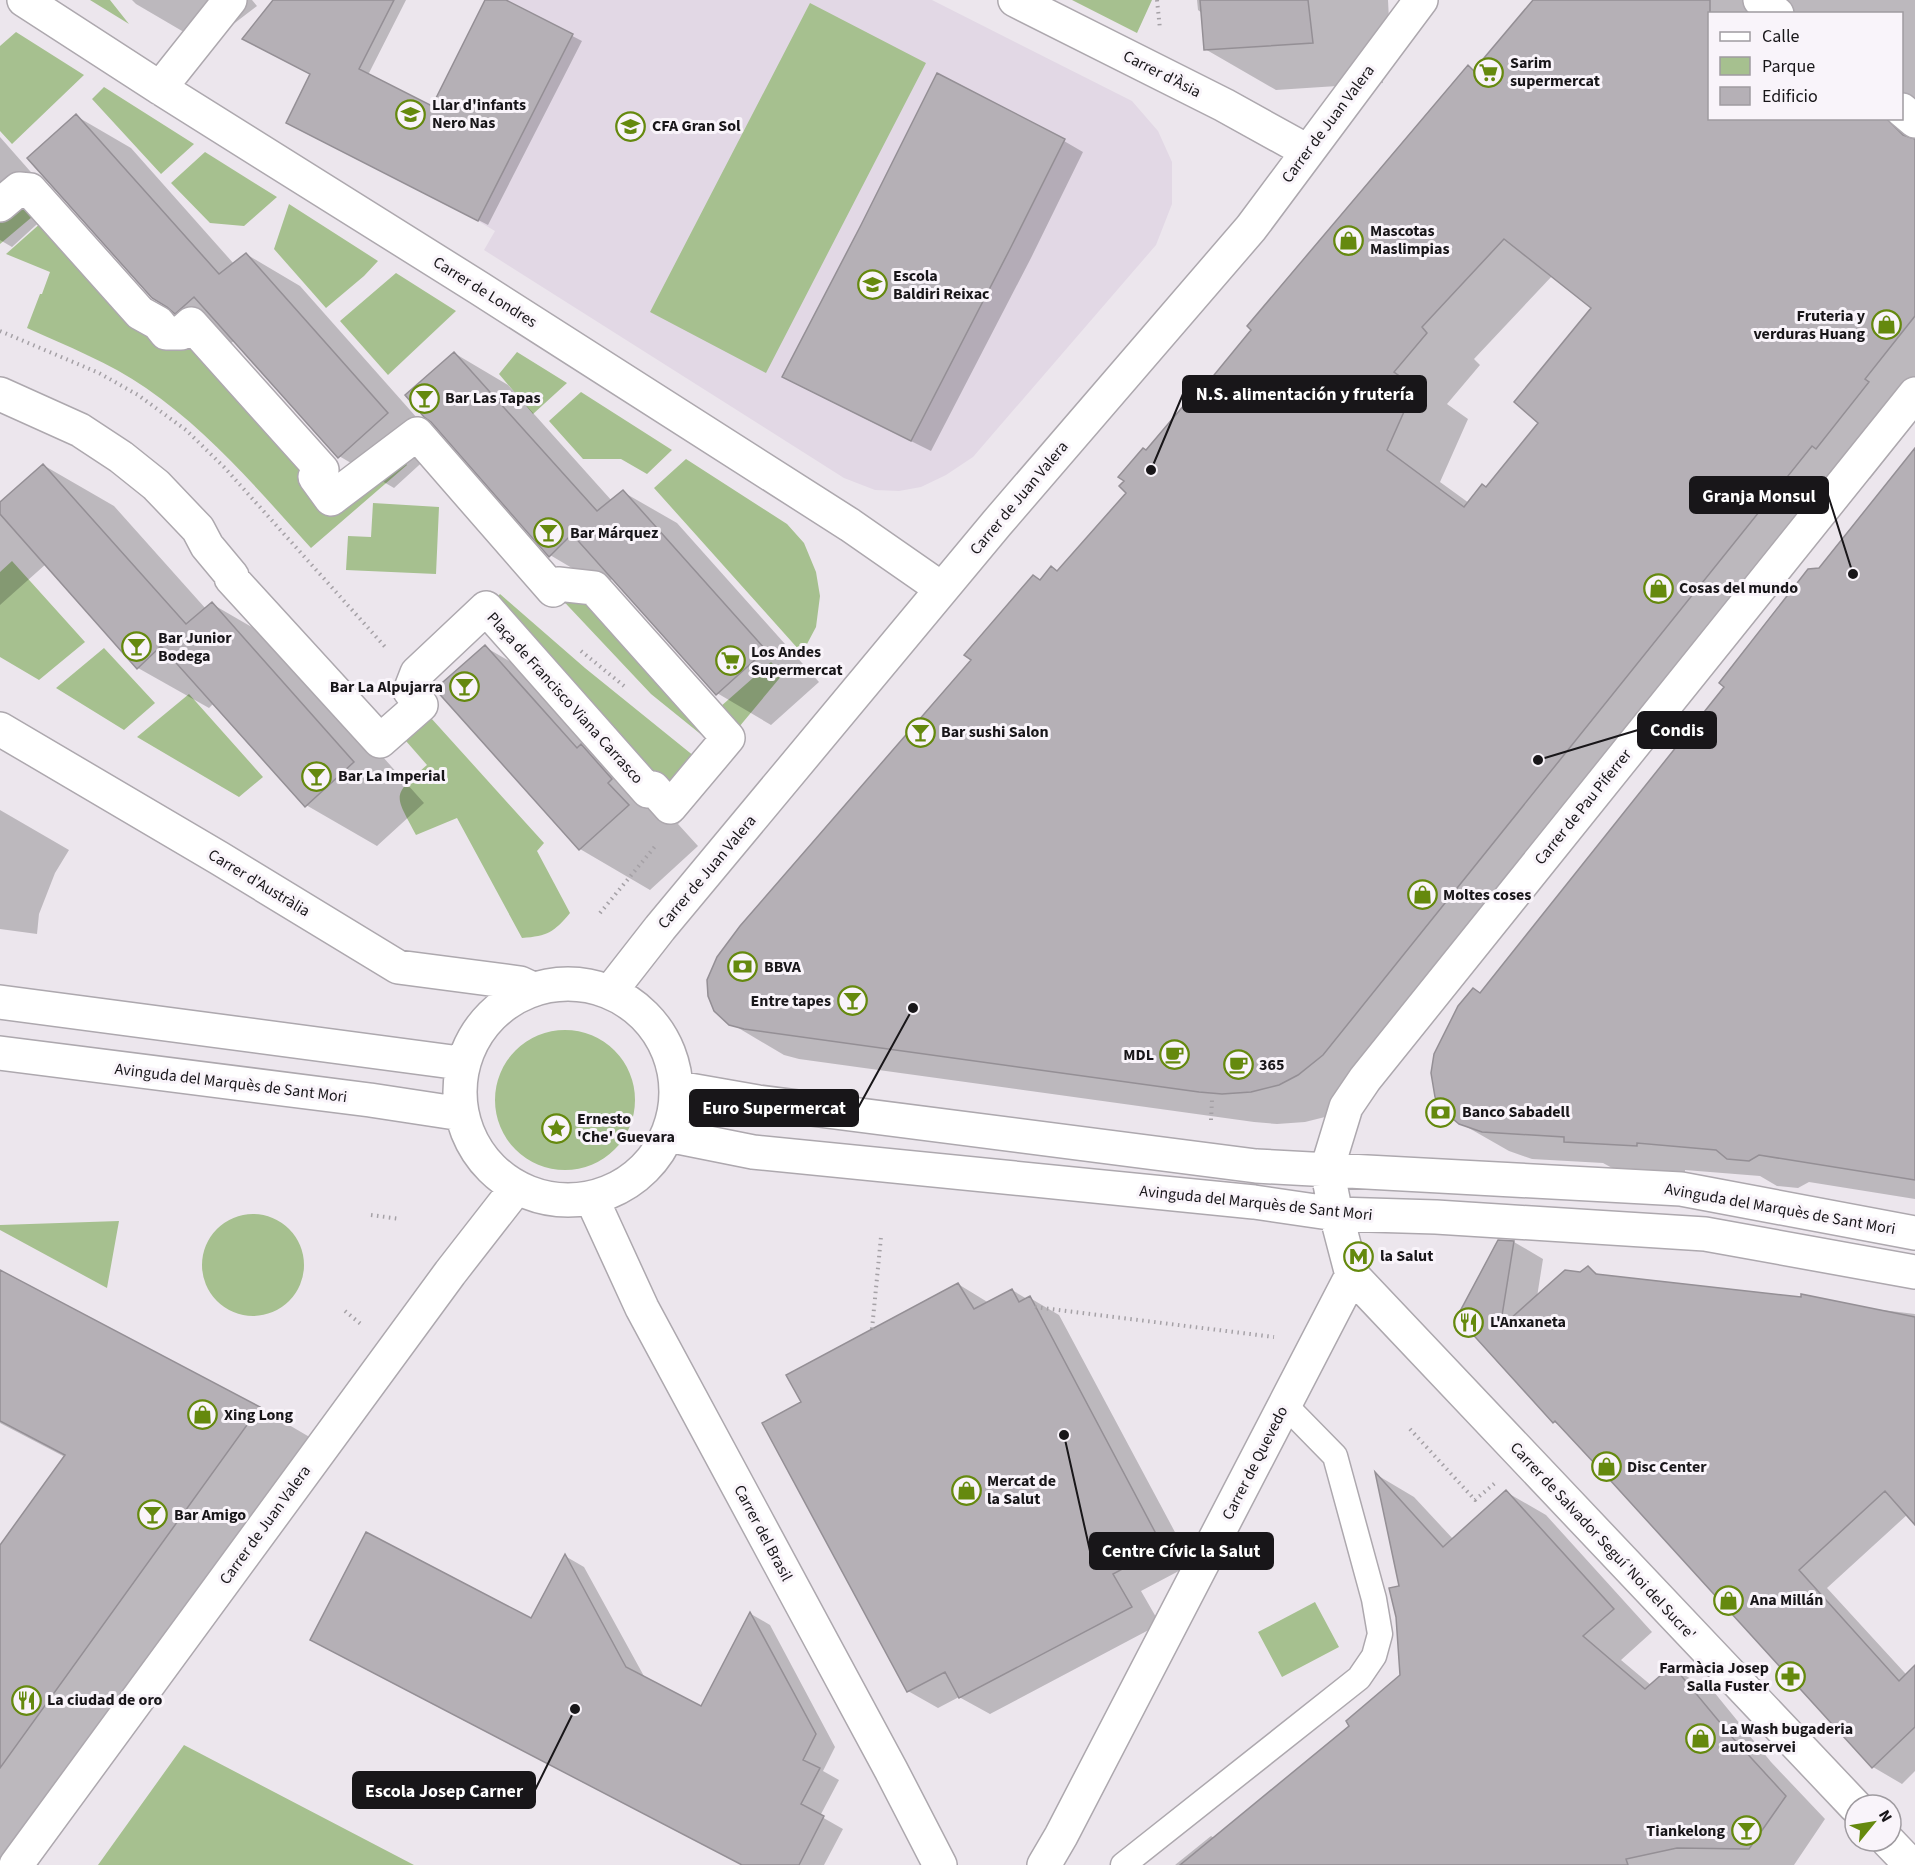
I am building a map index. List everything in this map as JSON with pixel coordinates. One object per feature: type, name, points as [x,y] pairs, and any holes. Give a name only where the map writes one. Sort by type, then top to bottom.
[{"type":"street","name":"Carrer de Londres","points":[[24,0],[840,518],[942,590]]},
{"type":"street","points":[[160,88],[230,0]]},
{"type":"street","name":"Carrer d'Àsia","points":[[1015,0],[1224,105],[1307,151]]},
{"type":"street","name":"Carrer de Juan Valera","points":[[610,992],[996,523],[1251,228],[1421,0]]},
{"type":"street","points":[[1760,0],[1775,12]]},
{"type":"street","points":[[1903,111],[1915,121]]},
{"type":"street","name":"Plaça de Francisco Viana Carrasco","points":[[0,205],[19,189],[30,190],[140,313],[158,323],[166,333],[181,333],[191,324],[322,470],[315,477],[332,499],[417,434],[553,590],[558,584],[594,588],[728,738],[670,807],[653,788],[648,791],[486,608],[417,673],[410,691],[421,705],[380,741],[231,578],[232,576],[207,546],[198,529],[156,486],[121,456],[80,430],[0,394]]},
{"type":"street","name":"Carrer de Pau Piferrer","points":[[1336,1214],[1327,1169],[1346,1107],[1365,1079],[1915,394]]},
{"type":"street","name":"Carrer d'Austràlia","points":[[0,729],[398,967],[520,983],[533,989]]},
{"type":"street","points":[[559,984],[585,985],[610,992],[640,1012],[664,1040],[678,1088],[668,1135],[658,1154],[634,1179],[592,1199],[576,1201],[549,1199],[517,1187],[498,1176],[479,1155],[466,1129],[462,1114],[460,1063],[486,1022],[508,1002],[533,989],[559,984]]},
{"type":"street","points":[[0,1002],[460,1063]]},
{"type":"street","name":"Avinguda del Marquès de Sant Mori","points":[[0,1053],[462,1114]]},
{"type":"street","name":"Avinguda del Marquès de Sant Mori","points":[[678,1088],[758,1102],[1256,1166],[1681,1189],[1915,1233]]},
{"type":"street","name":"Avinguda del Marquès de Sant Mori","points":[[668,1135],[753,1152],[1254,1202],[1336,1214],[1436,1217],[1705,1234],[1915,1272]]},
{"type":"street","name":"Carrer de Juan Valera","points":[[16,1865],[450,1273],[517,1187]]},
{"type":"street","name":"Carrer del Brasil","points":[[592,1199],[642,1308],[940,1865]]},
{"type":"street","points":[[1336,1214],[1352,1275]]},
{"type":"street","name":"Carrer de Quevedo","points":[[1044,1865],[1352,1275]]},
{"type":"street","name":"Carrer de Salvador Seguí 'Noi del Sucre'","points":[[1352,1275],[1843,1793]]},
{"type":"street","points":[[1900,1853],[1911,1865]]},
{"type":"lane","points":[[1123,1865],[1359,1677],[1374,1656],[1380,1634],[1374,1599],[1335,1456],[1285,1405]]},
{"type":"path","points":[[0,331],[99,373],[138,395],[186,430],[232,476],[394,657]]},
{"type":"path","points":[[576,647],[631,691]]},
{"type":"path","points":[[600,913],[660,841]]},
{"type":"path","points":[[1211,1121],[1212,1100]]},
{"type":"path","points":[[371,1215],[400,1219]]},
{"type":"path","points":[[872,1329],[881,1237]]},
{"type":"path","points":[[1035,1307],[1280,1338]]},
{"type":"path","points":[[345,1311],[362,1325]]},
{"type":"path","points":[[1410,1429],[1475,1500],[1503,1477]]},
{"type":"shaded area","name":"Escola Baldiri Reixac","points":[[506,0],[932,0],[1132,101],[1158,131],[1172,162],[1172,204],[1156,245],[973,457],[946,475],[921,487],[899,491],[875,490],[844,478],[484,250],[495,231],[478,221],[573,35]]},
{"type":"green space","points":[[90,0],[110,0],[129,24]]},
{"type":"green space","points":[[1072,0],[1152,0],[1137,33]]},
{"type":"green space","points":[[810,3],[926,63],[766,373],[650,312]]},
{"type":"green space","points":[[16,32],[84,75],[12,144],[0,131],[0,46]]},
{"type":"green space","points":[[104,87],[194,144],[161,174],[92,99]]},
{"type":"green space","points":[[205,152],[277,197],[244,226],[210,223],[171,183]]},
{"type":"green space","points":[[289,204],[378,261],[326,308],[274,249]]},
{"type":"green space","points":[[0,205],[45,206],[0,244]]},
{"type":"green space","points":[[51,214],[181,333],[331,499],[396,450],[407,465],[311,548],[233,463],[169,405],[118,371],[27,328],[50,272],[6,254]]},
{"type":"green space","points":[[396,273],[456,311],[388,375],[340,321]]},
{"type":"green space","points":[[517,352],[567,383],[533,414],[499,374]]},
{"type":"green space","points":[[581,392],[672,450],[647,474],[621,459],[583,459],[549,421]]},
{"type":"green space","points":[[686,459],[787,524],[804,543],[816,572],[820,596],[816,627],[807,644],[800,651],[654,488]]},
{"type":"green space","points":[[373,503],[439,507],[436,574],[346,570],[348,536],[371,537]]},
{"type":"green space","points":[[12,561],[85,642],[39,680],[0,657],[0,572]]},
{"type":"green space","points":[[594,588],[719,749],[651,694],[553,590]]},
{"type":"green space","points":[[500,594],[585,668],[705,765],[670,807],[486,608]]},
{"type":"green space","points":[[104,648],[155,703],[124,730],[56,688]]},
{"type":"green space","points":[[771,662],[783,674],[739,727],[720,707]]},
{"type":"green space","points":[[189,694],[263,777],[239,797],[137,737]]},
{"type":"green space","points":[[431,718],[544,843],[537,851],[570,913],[550,932],[522,938],[457,818],[416,835],[400,803],[400,797],[407,784],[427,765],[406,741]]},
{"type":"green space","points":[[565,1030],[592,1035],[615,1050],[630,1073],[635,1100],[630,1127],[615,1150],[592,1165],[565,1170],[538,1165],[515,1150],[500,1127],[495,1100],[500,1073],[515,1050],[538,1035]]},
{"type":"green space","points":[[253,1214],[273,1217],[282,1222],[296,1236],[301,1245],[304,1265],[301,1285],[296,1294],[282,1308],[273,1313],[253,1316],[233,1313],[224,1308],[210,1294],[205,1285],[202,1265],[205,1245],[210,1236],[224,1222],[233,1217]]},
{"type":"green space","points":[[119,1221],[107,1288],[0,1230],[0,1225]]},
{"type":"green space","points":[[1315,1602],[1339,1647],[1282,1677],[1258,1632]]},
{"type":"green space","points":[[184,1745],[414,1865],[98,1865]]},
{"type":"building","name":"Llar d'infants Nero Nas","points":[[273,0],[394,0],[359,69],[432,106],[485,0],[506,0],[573,34],[478,221],[286,123],[310,74],[242,39]]},
{"type":"building","points":[[1200,0],[1308,0],[1313,43],[1204,50]]},
{"type":"building","points":[[1533,0],[1710,0],[1708,120],[1888,120],[1903,135],[1915,139],[1915,316],[1865,379],[1869,382],[1816,449],[1812,446],[1323,1055],[1298,1075],[1279,1085],[1251,1092],[1222,1094],[1199,1092],[744,1029],[729,1025],[714,1011],[708,996],[707,980],[717,957],[740,926],[971,660],[964,655],[1033,575],[1040,580],[1051,566],[1057,571],[1126,493],[1119,486],[1124,481],[1118,477],[1143,448],[1146,450],[1207,378],[1210,380],[1251,330],[1247,326],[1468,65],[1475,72]],"holes":[[[1504,239],[1591,308],[1514,402],[1538,423],[1486,487],[1482,484],[1464,507],[1387,450],[1415,387],[1394,372],[1427,333],[1422,327]]]},
{"type":"building","points":[[937,73],[1065,139],[911,441],[782,377]]},
{"type":"building","points":[[76,114],[219,274],[246,253],[388,413],[338,458],[194,297],[175,314],[152,298],[27,158]]},
{"type":"building","points":[[454,352],[597,511],[623,490],[766,650],[716,695],[572,534],[549,557],[405,395]]},
{"type":"building","points":[[1915,448],[1915,1180],[1759,1155],[1749,1161],[1727,1159],[1716,1150],[1637,1143],[1637,1146],[1564,1142],[1564,1137],[1482,1132],[1459,1124],[1445,1112],[1435,1097],[1431,1073],[1434,1054],[1458,1006],[1473,988],[1480,993],[1724,687],[1719,683],[1808,569],[1819,568]]},
{"type":"building","points":[[43,464],[186,624],[212,602],[354,762],[305,807],[161,646],[137,669],[0,514],[0,502]]},
{"type":"building","points":[[485,645],[577,748],[581,744],[612,779],[608,783],[629,805],[579,850],[435,689]]},
{"type":"building","points":[[1498,1240],[1514,1241],[1500,1328],[1565,1270],[1580,1272],[1588,1266],[1596,1274],[1801,1297],[1801,1294],[1915,1317],[1915,1525],[1885,1491],[1799,1570],[1899,1681],[1915,1665],[1915,1727],[1872,1768],[1610,1480],[1555,1421],[1553,1423],[1457,1317]]},
{"type":"building","points":[[0,1270],[260,1407],[0,1768],[0,1545],[65,1455],[0,1421]]},
{"type":"building","name":"Mercat de la Salut","points":[[958,1283],[974,1309],[1012,1289],[1019,1302],[1030,1296],[1163,1547],[1113,1574],[1132,1607],[959,1698],[945,1672],[907,1692],[762,1423],[801,1402],[786,1375]]},
{"type":"building","points":[[1375,1472],[1443,1547],[1506,1490],[1614,1609],[1583,1636],[1645,1689],[1669,1668],[1671,1670],[1674,1667],[1732,1737],[1786,1796],[1749,1849],[1677,1848],[1626,1859],[1628,1865],[1180,1865],[1349,1726],[1346,1721],[1400,1675],[1396,1617],[1389,1588],[1399,1586]]},
{"type":"building","points":[[366,1532],[531,1618],[565,1554],[626,1667],[701,1706],[750,1612],[816,1734],[803,1760],[820,1768],[801,1804],[824,1816],[799,1865],[742,1865],[310,1640]]},
{"type":"place","name":"Sarim supermercat","points":[[1489,72]]},
{"type":"place","name":"Llar d'infants Nero Nas","points":[[411,114]]},
{"type":"place","name":"CFA Gran Sol","points":[[631,126]]},
{"type":"place","name":"Mascotas Maslimpias","points":[[1349,240]]},
{"type":"place","name":"Escola Baldiri Reixac","points":[[872,285]]},
{"type":"place","name":"Fruteria y verduras Huang","points":[[1886,325]]},
{"type":"place","name":"Bar Las Tapas","points":[[424,398]]},
{"type":"place","name":"N.S. alimentación y frutería","points":[[1151,470]]},
{"type":"place","name":"Bar Márquez","points":[[549,533]]},
{"type":"place","name":"Granja Monsul","points":[[1853,574]]},
{"type":"place","name":"Cosas del mundo","points":[[1658,588]]},
{"type":"place","name":"Bar Junior Bodega","points":[[137,647]]},
{"type":"place","name":"Los Andes Supermercat","points":[[730,661]]},
{"type":"place","name":"Bar La Alpujarra","points":[[464,687]]},
{"type":"place","name":"Bar sushi Salon","points":[[920,732]]},
{"type":"place","name":"Condis","points":[[1538,760]]},
{"type":"place","name":"Bar La Imperial","points":[[317,776]]},
{"type":"place","name":"Moltes coses","points":[[1422,895]]},
{"type":"place","name":"BBVA","points":[[743,967]]},
{"type":"place","name":"Entre tapes","points":[[852,1001]]},
{"type":"place","name":"Euro Supermercat","points":[[913,1008]]},
{"type":"place","name":"MDL","points":[[1175,1055]]},
{"type":"place","name":"365","points":[[1238,1065]]},
{"type":"place","name":"Banco Sabadell","points":[[1441,1112]]},
{"type":"place","name":"Ernesto 'Che' Guevara","points":[[556,1128]]},
{"type":"place","name":"la Salut","points":[[1359,1256]]},
{"type":"place","name":"L'Anxaneta","points":[[1469,1322]]},
{"type":"place","name":"Xing Long","points":[[203,1415]]},
{"type":"place","name":"Centre Cívic la Salut","points":[[1064,1435]]},
{"type":"place","name":"Disc Center","points":[[1606,1467]]},
{"type":"place","name":"Mercat de la Salut","points":[[966,1490]]},
{"type":"place","name":"Bar Amigo","points":[[153,1515]]},
{"type":"place","name":"Ana Millán","points":[[1729,1600]]},
{"type":"place","name":"Farmàcia Josep Salla Fuster","points":[[1790,1677]]},
{"type":"place","name":"La ciudad de oro","points":[[26,1700]]},
{"type":"place","name":"Escola Josep Carner","points":[[575,1709]]},
{"type":"place","name":"La Wash bugaderia autoservei","points":[[1700,1738]]},
{"type":"place","name":"Tiankelong","points":[[1746,1831]]}]
